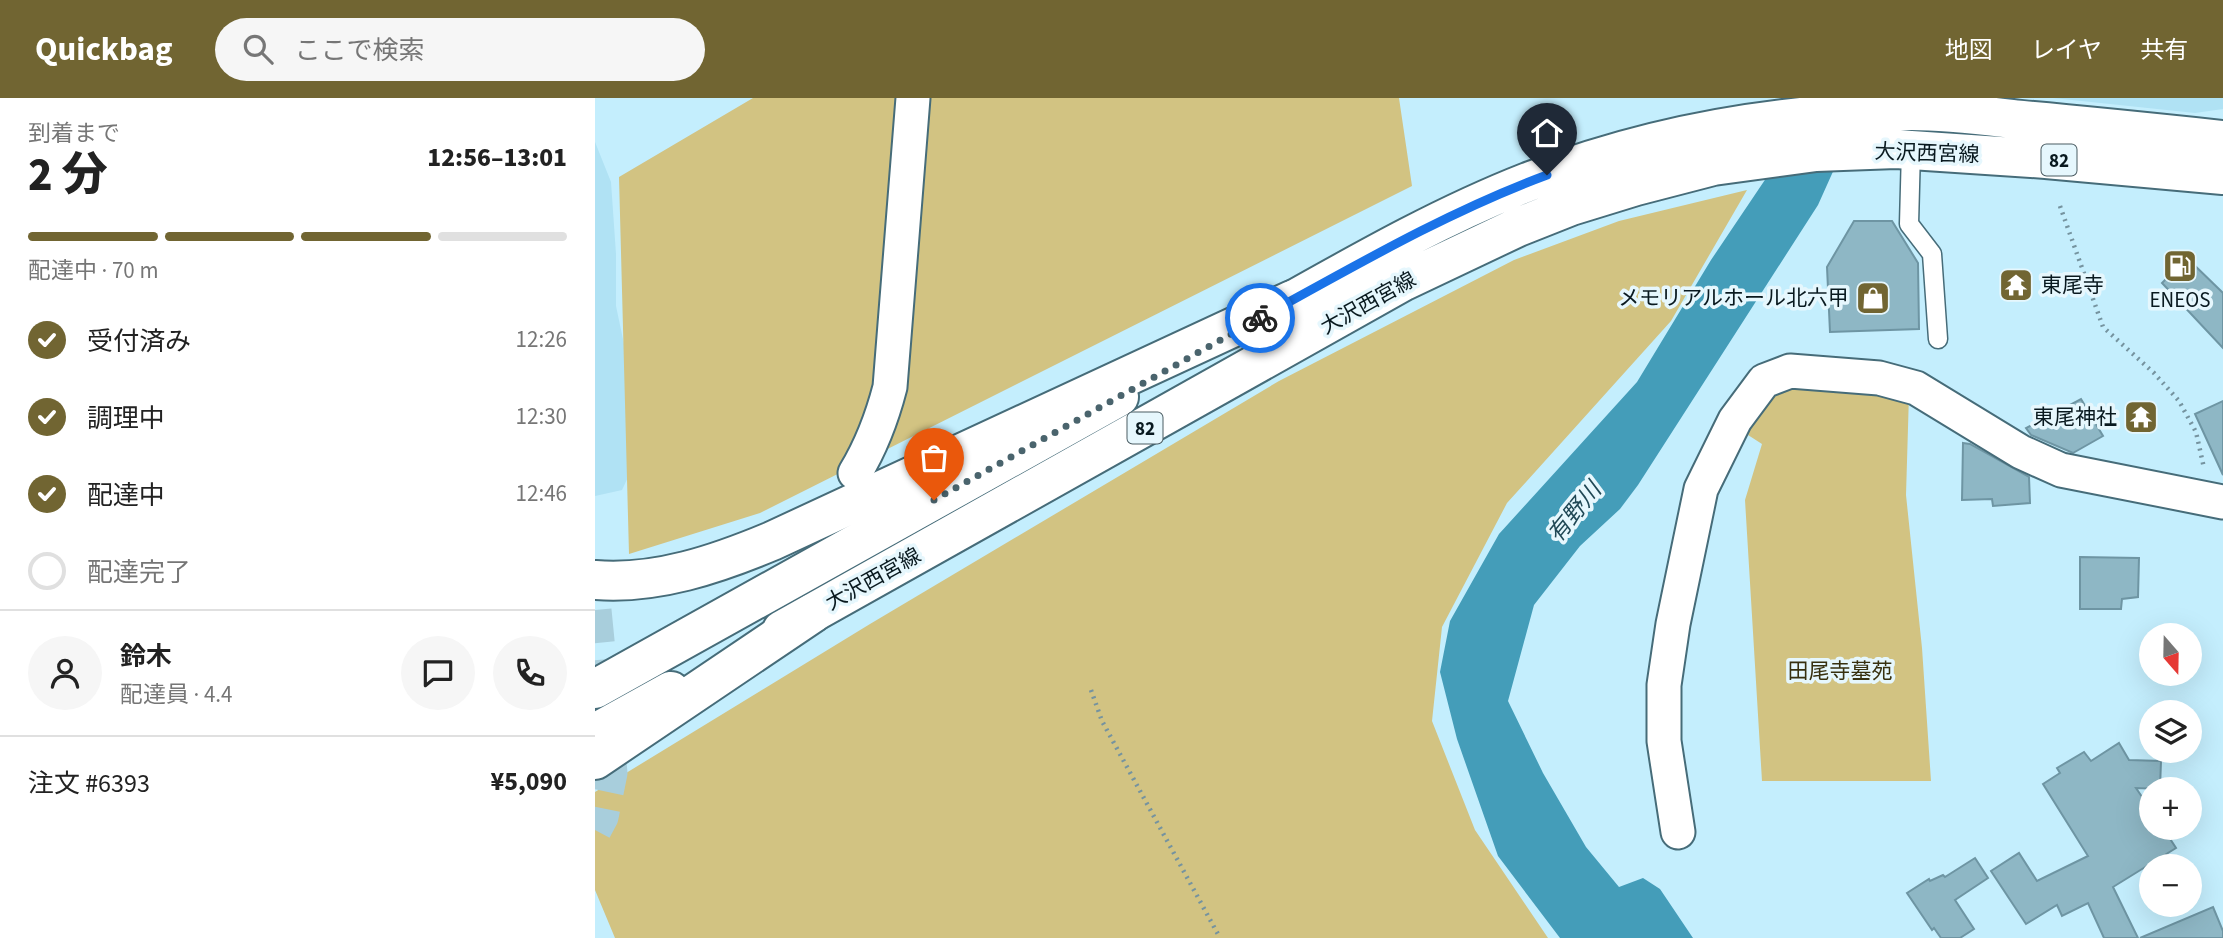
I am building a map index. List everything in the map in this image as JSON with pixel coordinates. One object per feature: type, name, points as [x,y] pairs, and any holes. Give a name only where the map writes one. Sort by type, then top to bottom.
[{"type":"main road","name":"大沢西宮線","points":[[595,689],[1387,249],[1526,183],[1589,160],[1734,124],[1822,114],[1913,111],[2223,140]]},
{"type":"main road","name":"大沢西宮線","points":[[595,733],[1404,281],[1464,251],[1571,206],[1713,166],[1816,152],[1903,150],[2046,159],[2223,175]]},
{"type":"main road","points":[[595,580],[641,579],[683,572],[730,558],[1292,300]]},
{"type":"main road","points":[[772,541],[824,506],[855,473]]},
{"type":"main road","points":[[595,760],[813,613]]},
{"type":"street","points":[[855,473],[869,450],[882,419],[890,387],[913,98]]},
{"type":"street","points":[[1678,832],[1664,741],[1664,685],[1673,624],[1701,488],[1735,420],[1764,381],[1790,371],[1879,378],[1916,388],[2021,452],[2061,470],[2221,501]]},
{"type":"lane","points":[[1903,150],[1909,225],[1933,254],[1938,340]]},
{"type":"path","points":[[2060,206],[2103,327],[2154,373],[2183,408],[2196,432],[2203,467],[2221,501]]},
{"type":"path","points":[[1091,690],[1102,721],[1220,938]]},
{"type":"shaded area","points":[[2053,98],[2223,98],[2223,109],[2195,113]]},
{"type":"shaded area","points":[[595,142],[611,182],[616,306],[624,344],[654,422],[622,490],[595,496]]},
{"type":"green space","points":[[753,98],[1399,98],[1412,186],[760,513],[629,554],[619,177]]},
{"type":"green space","points":[[1747,190],[1671,321],[1507,503],[1442,627],[1432,721],[1475,830],[1548,938],[615,938],[595,890],[595,792],[870,624],[1279,381],[1514,260],[1619,221]]},
{"type":"green space","name":"田尾寺墓苑","points":[[1797,383],[1909,394],[1906,495],[1922,648],[1931,781],[1762,781],[1745,500],[1762,444],[1748,435],[1764,391]]},
{"type":"water","name":"有野川","points":[[1820,98],[1866,98],[1818,205],[1638,485],[1620,509],[1580,546],[1534,605],[1508,701],[1543,773],[1586,847],[1619,887],[1643,878],[1660,889],[1693,938],[1560,938],[1498,856],[1457,739],[1440,672],[1450,621],[1499,534],[1637,382],[1711,260]]},
{"type":"building","name":"メモリアルホール北六甲","points":[[1854,221],[1892,221],[1918,263],[1919,329],[1830,332],[1827,267]]},
{"type":"building","points":[[2187,258],[2223,293],[2223,348],[2162,283]]},
{"type":"building","points":[[2081,399],[2103,436],[2073,453],[2031,435],[2026,428]]},
{"type":"building","points":[[2223,401],[2223,475],[2195,414]]},
{"type":"building","points":[[1963,443],[1970,444],[2029,477],[2030,503],[1993,506],[1992,499],[1962,500]]},
{"type":"building","points":[[2080,557],[2139,558],[2138,597],[2122,599],[2121,609],[2080,609]]},
{"type":"building","points":[[2119,743],[2129,760],[2161,763],[2160,777],[2139,777],[2139,788],[2136,788],[2139,792],[2139,840],[2171,840],[2176,848],[2166,854],[2139,854],[2139,871],[2113,887],[2138,938],[2104,938],[2088,903],[2062,916],[2057,905],[2026,924],[1991,871],[2019,853],[2037,881],[2088,856],[2043,784],[2060,773],[2057,768],[2084,752],[2091,761]]},
{"type":"building","points":[[1975,858],[1988,878],[1955,900],[1974,929],[1960,938],[1941,938],[1934,928],[1932,930],[1907,893],[1929,879],[1930,881],[1943,875],[1945,877]]},
{"type":"building","points":[[2213,907],[2223,931],[2223,938],[2140,938],[2189,917],[2202,917],[2202,912]]},
{"type":"tunnel","points":[[595,610],[611,773],[602,817],[595,830]]},
{"type":"way so far","points":[[934,500],[1260,318]]},
{"type":"place","name":"ENEOS","points":[[2180,266]]},
{"type":"place","name":"東尾寺","points":[[2016,285]]},
{"type":"place","name":"メモリアルホール北六甲","points":[[1873,298]]},
{"type":"place","name":"東尾神社","points":[[2141,417]]},
{"type":"route","points":[[1260,318],[1387,249],[1547,175]]}]
